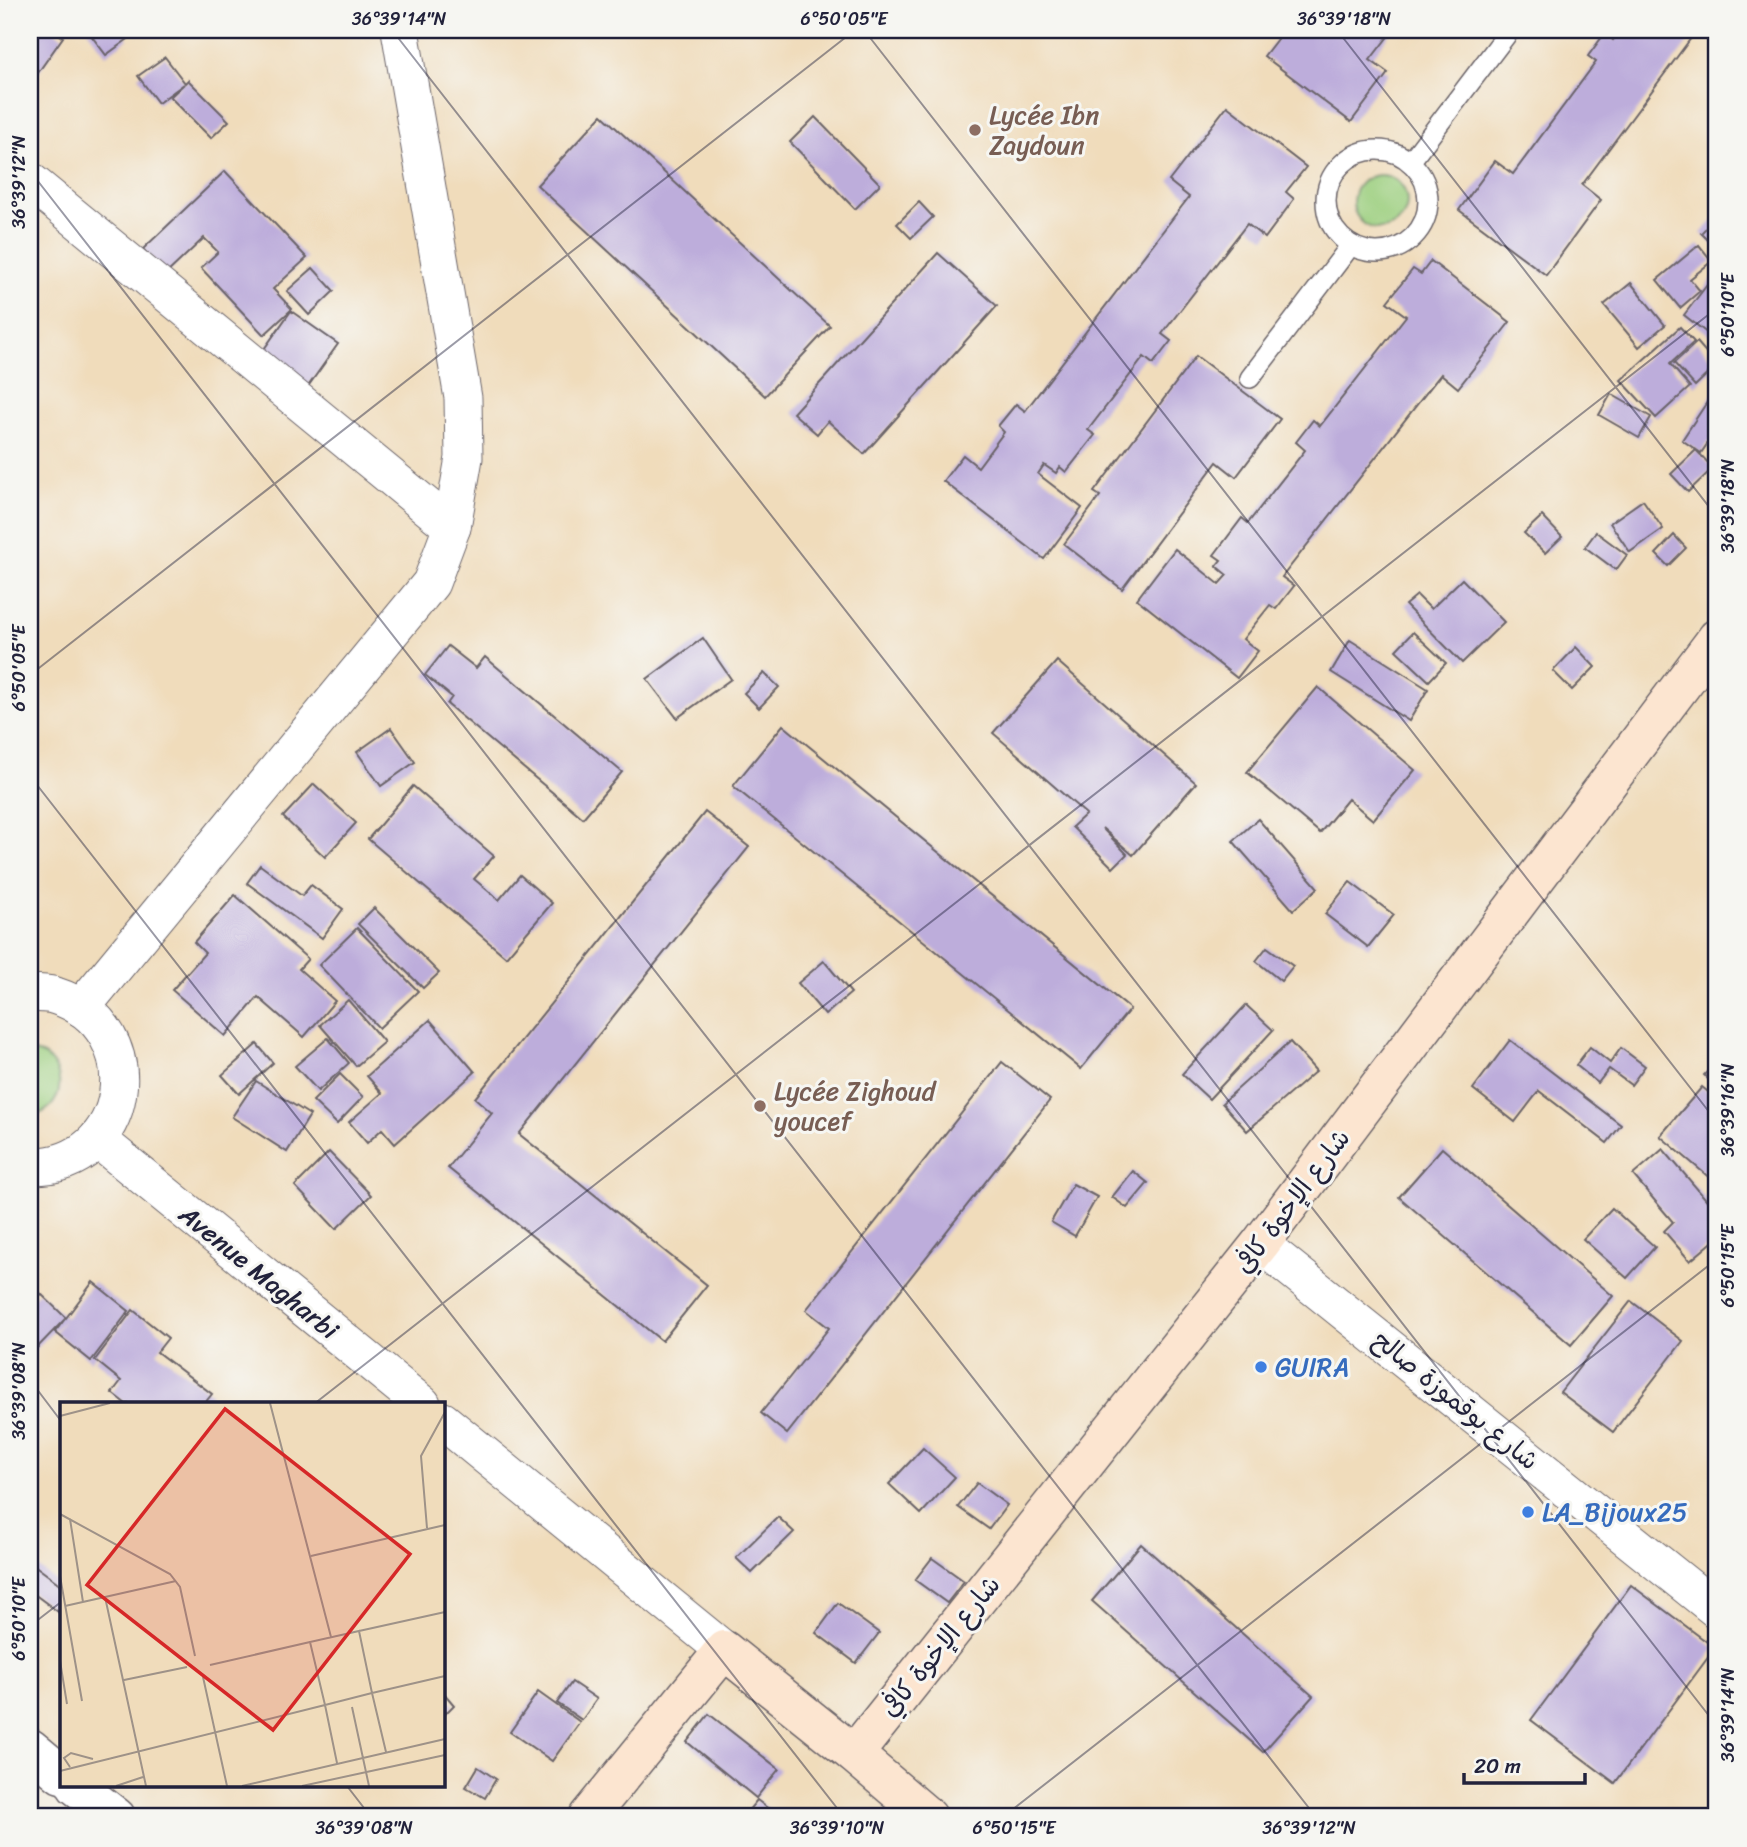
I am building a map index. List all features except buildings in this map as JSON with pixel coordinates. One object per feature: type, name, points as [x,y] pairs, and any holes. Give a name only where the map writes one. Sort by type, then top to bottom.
[{"type":"main road","name":"شارع الإخوة كافي","points":[[854,1754],[1260,1244],[1717,638]]},
{"type":"main road","points":[[588,1817],[724,1650],[928,1817]]},
{"type":"street","points":[[82,1008],[431,583],[452,527],[464,458],[463,398],[400,30]]},
{"type":"street","points":[[30,181],[452,527]]},
{"type":"street","points":[[30,993],[55,995],[82,1008],[100,1025],[113,1046],[119,1070],[118,1096],[111,1119],[97,1139],[73,1158],[46,1167],[30,1166]]},
{"type":"street","name":"Avenue Magharbi","points":[[97,1139],[420,1402]]},
{"type":"street","name":"شارع بوقموزة صالح","points":[[1260,1244],[1717,1610]]},
{"type":"street","points":[[444,1422],[724,1650]]},
{"type":"street","points":[[30,1748],[60,1773]]},
{"type":"street","points":[[77,1787],[116,1817]]},
{"type":"lane","points":[[1410,162],[1510,30]]},
{"type":"lane","points":[[1367,150],[1397,154],[1410,162],[1421,175],[1427,190],[1428,207],[1423,223],[1413,237],[1399,247],[1367,251],[1351,245],[1339,235],[1326,207],[1326,192],[1331,177],[1340,165],[1352,156],[1367,150]]},
{"type":"lane","points":[[1250,378],[1351,245]]},
{"type":"green space","points":[[1385,175],[1395,179],[1403,187],[1407,202],[1403,217],[1395,225],[1375,229],[1365,225],[1357,217],[1353,197],[1357,187],[1365,179]]},
{"type":"green space","points":[[30,1051],[43,1055],[52,1063],[59,1078],[59,1086],[58,1095],[49,1108],[30,1115]]},
{"type":"place","name":"Lycée Ibn Zaydoun","points":[[975,130]]},
{"type":"place","name":"Lycée Zighoud youcef","points":[[760,1106]]},
{"type":"place","name":"GUIRA","points":[[1261,1367]]},
{"type":"place","name":"LA_Bijoux25","points":[[1528,1512]]}]
